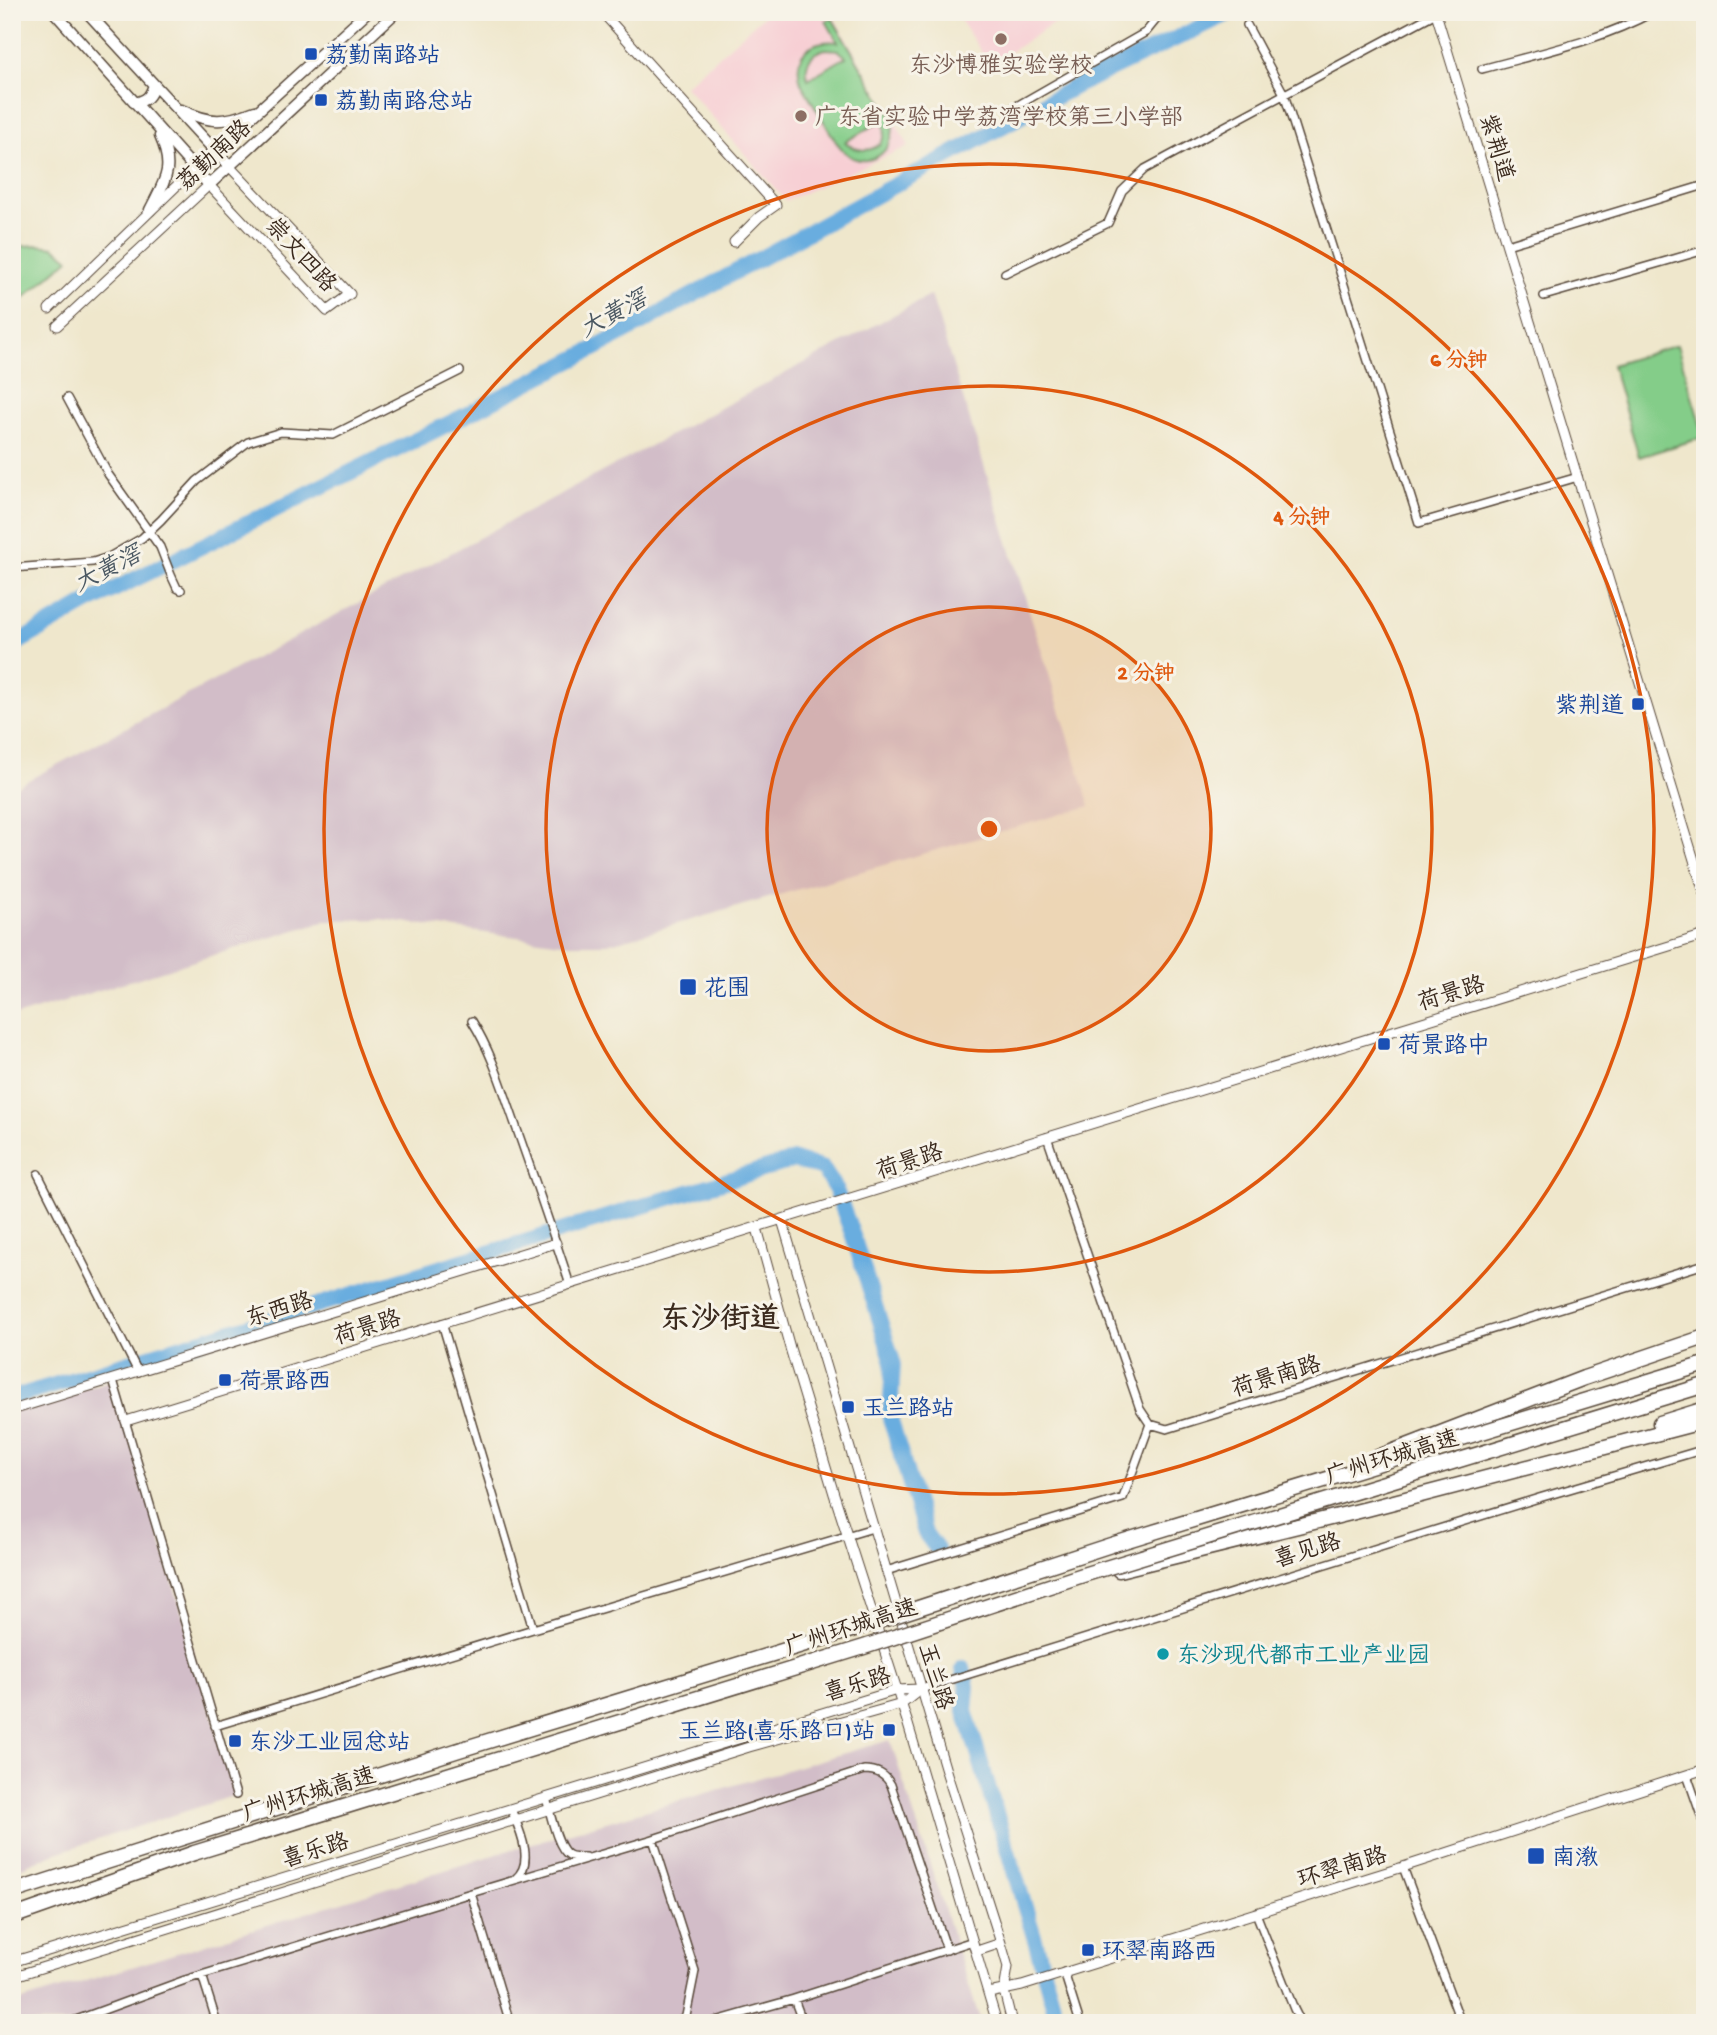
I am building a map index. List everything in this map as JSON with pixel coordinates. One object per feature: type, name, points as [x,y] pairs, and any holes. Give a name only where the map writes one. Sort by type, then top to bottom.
[{"type":"highway","points":[[1111,1545],[1312,1480],[1584,1378],[1705,1337]]},
{"type":"highway","name":"广州环城高速","points":[[12,1892],[459,1750],[851,1630],[1111,1545],[1705,1364]]},
{"type":"highway","name":"广州环城高速","points":[[12,1917],[194,1853],[1705,1384]]},
{"type":"highway","points":[[1465,1483],[1705,1409]]},
{"type":"highway","points":[[1029,1592],[1705,1421]]},
{"type":"main road","name":"崇文四路","points":[[54,12],[209,185]]},
{"type":"main road","name":"崇文四路","points":[[87,12],[230,167]]},
{"type":"main road","name":"荔勤南路","points":[[194,169],[367,12]]},
{"type":"main road","name":"荔勤南路","points":[[209,185],[397,12]]},
{"type":"main road","points":[[135,103],[145,100],[154,85]]},
{"type":"main road","points":[[174,107],[200,119],[216,122],[229,121],[261,109]]},
{"type":"main road","points":[[150,210],[169,166],[168,154],[154,124]]},
{"type":"street","points":[[602,12],[776,205],[759,217],[734,242]]},
{"type":"street","points":[[1013,108],[1146,32],[1159,16],[1157,12]]},
{"type":"street","points":[[1482,69],[1580,43],[1634,23],[1653,12]]},
{"type":"street","points":[[1005,273],[1108,223],[1122,191],[1145,169],[1439,13]]},
{"type":"street","name":"紫荆道","points":[[1439,13],[1705,895]]},
{"type":"street","points":[[1247,25],[1284,94],[1419,523],[1578,477]]},
{"type":"street","name":"崇文四路","points":[[209,185],[327,311],[350,294],[230,167]]},
{"type":"street","name":"荔勤南路","points":[[48,309],[194,169]]},
{"type":"street","name":"荔勤南路","points":[[57,326],[209,185]]},
{"type":"street","points":[[1507,245],[1705,185]]},
{"type":"street","points":[[1544,296],[1705,250]]},
{"type":"street","points":[[12,568],[100,560],[133,544],[150,532],[197,481],[248,442],[281,432],[333,435],[460,371]]},
{"type":"street","points":[[67,398],[108,474],[160,547],[170,575],[177,589],[181,590]]},
{"type":"street","name":"荷景路","points":[[125,1421],[1705,935]]},
{"type":"street","points":[[472,1021],[489,1054],[550,1221],[570,1285]]},
{"type":"street","points":[[886,1571],[1123,1498],[1150,1424],[1140,1409],[1047,1137]]},
{"type":"street","points":[[38,1174],[138,1371]]},
{"type":"street","name":"玉兰路","points":[[782,1220],[921,1689],[1008,1967],[1004,1991],[1012,2023]]},
{"type":"street","name":"玉兰路","points":[[757,1228],[790,1348],[898,1690],[997,2023]]},
{"type":"street","name":"东西路","points":[[12,1410],[556,1243]]},
{"type":"street","name":"荷景南路","points":[[1150,1424],[1167,1429],[1705,1264]]},
{"type":"street","points":[[442,1323],[533,1629]]},
{"type":"street","points":[[113,1380],[236,1795]]},
{"type":"street","name":"喜见路","points":[[921,1689],[1705,1449]]},
{"type":"street","points":[[215,1726],[873,1528]]},
{"type":"street","name":"喜乐路","points":[[12,1962],[898,1690],[921,1689]]},
{"type":"street","name":"喜乐路","points":[[12,1977],[749,1747],[902,1704],[921,1689]]},
{"type":"street","name":"环翠南路","points":[[989,1993],[1022,1986],[1256,1913],[1705,1769]]},
{"type":"street","points":[[68,2023],[202,1975],[653,1839],[864,1770],[876,1770],[887,1778],[891,1785],[947,1950]]},
{"type":"street","points":[[1687,1775],[1705,1827]]},
{"type":"street","points":[[545,1798],[565,1853],[570,1856],[593,1857]]},
{"type":"street","points":[[506,1883],[519,1878],[526,1860],[511,1809]]},
{"type":"street","points":[[653,1839],[695,1971],[686,2016],[678,2023]]},
{"type":"street","points":[[1402,1867],[1461,2023]]},
{"type":"street","points":[[471,1894],[510,2023]]},
{"type":"street","points":[[1256,1913],[1301,2023]]},
{"type":"street","points":[[709,2023],[947,1950],[1001,1943]]},
{"type":"street","points":[[1062,1973],[1080,2023]]},
{"type":"street","points":[[202,1975],[217,2023]]},
{"type":"street","points":[[794,1999],[803,2023]]},
{"type":"shaded area","name":"广东省实验中学荔湾学校第三小学部","points":[[768,12],[831,12],[909,146],[786,201],[685,86]]},
{"type":"shaded area","name":"东沙博雅实验学校","points":[[955,12],[1071,12],[990,65]]},
{"type":"shaded area","points":[[931,295],[1090,806],[607,944],[569,944],[381,919],[328,920],[12,1017],[12,789]]},
{"type":"shaded area","points":[[113,1380],[236,1795],[53,1854],[12,1871],[12,1410]]},
{"type":"shaded area","points":[[890,1740],[981,2023],[12,2023],[12,2004],[523,1846]]},
{"type":"green space","points":[[832,18],[891,117],[893,126],[889,143],[879,156],[871,159],[853,158],[844,151],[801,83],[799,64],[806,50],[819,43],[838,42],[826,21]],"holes":[[[826,49],[838,50],[846,57],[808,79],[807,68],[812,56]],[[883,120],[884,137],[875,148],[861,150],[845,142]]]},
{"type":"green space","points":[[12,247],[54,247],[69,259],[12,308]]},
{"type":"green space","points":[[1677,345],[1704,437],[1639,457],[1612,365]]},
{"type":"waterway","name":"大黄滘","points":[[12,646],[87,603],[596,348],[1078,85],[1232,12]]},
{"type":"waterway","points":[[12,1398],[794,1160],[823,1169],[836,1190],[853,1236],[893,1362],[890,1418],[925,1533],[937,1549]]},
{"type":"waterway","points":[[963,1668],[967,1687],[965,1711],[1058,2023]]},
{"type":"place","name":"东沙博雅实验学校","points":[[1001,39]]},
{"type":"place","name":"荔勤南路站","points":[[311,54]]},
{"type":"place","name":"荔勤南路总站","points":[[321,100]]},
{"type":"place","name":"广东省实验中学荔湾学校第三小学部","points":[[801,116]]},
{"type":"place","name":"紫荆道","points":[[1638,704]]},
{"type":"place","name":"花围","points":[[688,987]]},
{"type":"place","name":"荷景路中","points":[[1384,1044]]},
{"type":"place","name":"荷景路西","points":[[225,1380]]},
{"type":"place","name":"玉兰路站","points":[[848,1407]]},
{"type":"place","name":"东沙现代都市工业产业园","points":[[1163,1654]]},
{"type":"place","name":"玉兰路(喜乐路口)站","points":[[889,1730]]},
{"type":"place","name":"东沙工业园总站","points":[[235,1741]]},
{"type":"place","name":"南漖","points":[[1536,1856]]},
{"type":"place","name":"环翠南路西","points":[[1088,1950]]},
{"type":"district","name":"东沙街道","points":[[720,1317]]}]
